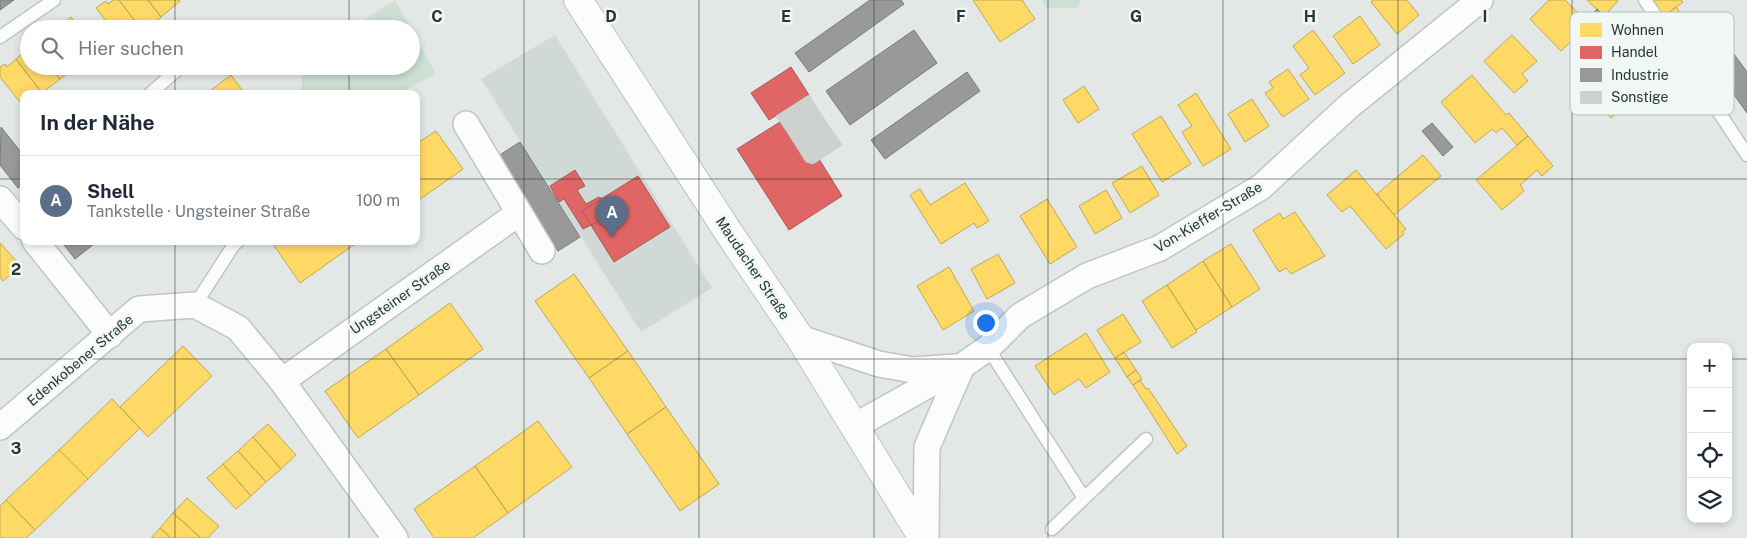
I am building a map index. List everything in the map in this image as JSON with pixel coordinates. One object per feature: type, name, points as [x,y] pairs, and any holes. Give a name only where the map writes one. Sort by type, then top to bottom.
[{"type":"main road","name":"Maudacher Straße","points":[[578,0],[729,233],[800,338],[925,538]]},
{"type":"street","name":"Von-Kieffer-Straße","points":[[855,426],[962,366],[988,348],[1020,316],[1087,276],[1160,248],[1260,187],[1349,106],[1480,0]]},
{"type":"street","points":[[466,124],[542,252]]},
{"type":"street","name":"Ungsteiner Straße","points":[[282,381],[519,213]]},
{"type":"street","points":[[38,245],[110,335]]},
{"type":"street","points":[[195,305],[238,328],[282,381],[395,538]]},
{"type":"street","name":"Edenkobener Straße","points":[[0,427],[139,310],[195,305]]},
{"type":"street","points":[[800,338],[888,366],[913,370],[962,366],[927,447],[925,538]]},
{"type":"lane","points":[[25,20],[54,0]]},
{"type":"lane","points":[[1645,0],[1653,12]]},
{"type":"lane","points":[[0,37],[20,23]]},
{"type":"lane","points":[[154,90],[171,75]]},
{"type":"lane","points":[[1721,115],[1747,155]]},
{"type":"lane","points":[[195,305],[234,245]]},
{"type":"lane","points":[[988,348],[1084,498]]},
{"type":"lane","points":[[1052,529],[1146,439]]},
{"type":"shaded area","points":[[555,35],[712,288],[641,332],[481,79]]},
{"type":"green space","points":[[395,0],[406,20],[364,20]]},
{"type":"green space","points":[[1042,0],[1081,0],[1077,8],[1047,8]]},
{"type":"green space","points":[[420,45],[436,74],[405,90],[302,90],[302,75],[420,75]]},
{"type":"building: Wohnen","points":[[113,0],[119,0],[134,20],[105,20],[96,8],[106,1],[108,4]]},
{"type":"building: Wohnen","points":[[119,0],[148,0],[161,17],[157,20],[134,20]]},
{"type":"building: Wohnen","points":[[148,0],[179,0],[180,1],[161,17]]},
{"type":"building: Wohnen","points":[[973,0],[1022,0],[1035,19],[1000,42]]},
{"type":"building: Wohnen","points":[[1373,0],[1407,0],[1419,15],[1397,34],[1371,2]]},
{"type":"building: Wohnen","points":[[1549,0],[1565,0],[1577,12],[1570,12],[1570,42],[1561,51],[1530,19]]},
{"type":"building: Wohnen","points":[[1587,0],[1618,1],[1608,12],[1600,12]]},
{"type":"building: Wohnen","points":[[1652,0],[1681,0],[1683,2],[1670,12],[1660,12]]},
{"type":"building: Wohnen","points":[[1676,7],[1680,12],[1670,12]]},
{"type":"building: Wohnen","points":[[1360,16],[1380,45],[1353,64],[1333,36]]},
{"type":"building: Wohnen","points":[[1313,30],[1345,73],[1315,95],[1300,75],[1309,68],[1293,46]]},
{"type":"building: Wohnen","points":[[1512,35],[1537,61],[1522,74],[1528,81],[1514,93],[1484,61]]},
{"type":"building: Wohnen","points":[[20,56],[20,64],[16,59]]},
{"type":"building: Wohnen","points":[[16,59],[20,64],[20,75],[28,75],[40,90],[20,90],[20,102],[0,77],[0,67],[5,64],[7,67]]},
{"type":"building: Wohnen","points":[[1288,69],[1309,99],[1283,117],[1265,93],[1273,88],[1269,82]]},
{"type":"building: Wohnen","points":[[28,75],[57,75],[60,79],[46,90],[40,90]]},
{"type":"building: Wohnen","points":[[57,75],[65,75],[60,79]]},
{"type":"building: Wohnen","points":[[231,75],[242,90],[211,90]]},
{"type":"building: Wohnen","points":[[1472,75],[1506,115],[1509,113],[1528,136],[1517,145],[1502,128],[1496,133],[1492,129],[1475,143],[1441,102]]},
{"type":"building: Wohnen","points":[[1084,86],[1099,109],[1078,123],[1063,100]]},
{"type":"building: Wohnen","points":[[1196,93],[1231,149],[1203,166],[1182,132],[1192,126],[1178,105]]},
{"type":"building: Wohnen","points":[[1252,99],[1269,126],[1245,142],[1228,114]]},
{"type":"building: Wohnen","points":[[1161,116],[1191,164],[1162,182],[1132,134]]},
{"type":"building: Wohnen","points":[[436,131],[463,169],[420,199],[420,141]]},
{"type":"building: Wohnen","points":[[1528,136],[1553,166],[1542,176],[1537,170],[1520,185],[1524,191],[1502,210],[1476,180]]},
{"type":"building: Wohnen","points":[[1423,155],[1441,176],[1394,215],[1377,194]]},
{"type":"building: Wohnen","points":[[1142,166],[1159,195],[1130,213],[1112,183]]},
{"type":"building: Wohnen","points":[[1356,170],[1406,229],[1402,232],[1404,234],[1386,249],[1350,206],[1342,212],[1327,195]]},
{"type":"building: Wohnen","points":[[965,183],[989,221],[977,228],[974,223],[941,244],[910,195],[920,189],[930,205]]},
{"type":"building: Wohnen","points":[[1106,190],[1122,218],[1095,234],[1079,206]]},
{"type":"building: Wohnen","points":[[1047,199],[1077,247],[1050,264],[1020,216]]},
{"type":"building: Wohnen","points":[[1295,212],[1325,256],[1291,274],[1286,268],[1279,272],[1253,230],[1280,213],[1283,219]]},
{"type":"building: Wohnen","points":[[0,243],[21,266],[3,281],[0,277]]},
{"type":"building: Wohnen","points":[[1231,244],[1260,289],[1232,307],[1203,261]]},
{"type":"building: Wohnen","points":[[274,245],[353,245],[300,283]]},
{"type":"building: Wohnen","points":[[998,254],[1015,283],[987,299],[971,269]]},
{"type":"building: Wohnen","points":[[1203,261],[1232,307],[1196,330],[1167,285]]},
{"type":"building: Wohnen","points":[[949,267],[974,311],[943,330],[917,286]]},
{"type":"building: Wohnen","points":[[574,274],[628,351],[589,378],[535,301]]},
{"type":"building: Wohnen","points":[[1167,285],[1197,332],[1172,348],[1142,301]]},
{"type":"building: Wohnen","points":[[450,303],[483,349],[419,395],[386,349]]},
{"type":"building: Wohnen","points":[[1123,314],[1141,342],[1115,358],[1097,330]]},
{"type":"building: Wohnen","points":[[1086,333],[1110,372],[1086,388],[1079,379],[1054,395],[1035,366]]},
{"type":"building: Wohnen","points":[[183,346],[212,376],[148,437],[120,407]]},
{"type":"building: Wohnen","points":[[386,349],[419,395],[358,438],[325,391]]},
{"type":"building: Wohnen","points":[[628,351],[666,407],[627,434],[589,378]]},
{"type":"building: Wohnen","points":[[1124,352],[1136,370],[1127,377],[1115,358]]},
{"type":"building: Wohnen","points":[[1136,370],[1142,379],[1133,385],[1127,377]]},
{"type":"building: Wohnen","points":[[1140,380],[1146,389],[1148,388],[1187,446],[1177,454],[1133,385]]},
{"type":"building: Wohnen","points":[[112,399],[140,428],[88,479],[59,450]]},
{"type":"building: Wohnen","points":[[666,407],[719,484],[680,511],[627,434]]},
{"type":"building: Wohnen","points":[[538,421],[572,467],[508,513],[475,466]]},
{"type":"building: Wohnen","points":[[268,424],[296,455],[281,469],[253,437]]},
{"type":"building: Wohnen","points":[[253,437],[281,469],[266,482],[238,451]]},
{"type":"building: Wohnen","points":[[59,450],[88,479],[35,530],[6,500]]},
{"type":"building: Wohnen","points":[[238,451],[266,482],[251,496],[223,464]]},
{"type":"building: Wohnen","points":[[223,464],[251,496],[236,509],[207,478]]},
{"type":"building: Wohnen","points":[[475,466],[508,513],[473,538],[434,538],[414,509]]},
{"type":"building: Wohnen","points":[[187,498],[219,526],[208,538],[201,538],[173,513]]},
{"type":"building: Wohnen","points":[[6,500],[35,530],[26,538],[0,538],[0,506]]},
{"type":"building: Wohnen","points":[[173,513],[201,538],[171,538],[160,528]]},
{"type":"building: Wohnen","points":[[160,528],[171,538],[151,538]]},
{"type":"building: Handel","points":[[791,67],[809,95],[769,120],[751,93]]},
{"type":"building: Handel","points":[[780,122],[806,162],[813,164],[819,159],[842,196],[789,230],[737,149]]},
{"type":"building: Handel","points":[[575,170],[585,186],[577,190],[586,204],[599,197],[603,199],[609,209],[609,213],[603,219],[583,229],[564,199],[559,202],[550,186]]},
{"type":"building: Handel","points":[[638,176],[670,227],[614,262],[582,211]]},
{"type":"building: Industrie","points":[[0,0],[14,0],[0,10]]},
{"type":"building: Industrie","points":[[870,0],[901,0],[904,4],[809,72],[795,53]]},
{"type":"building: Industrie","points":[[914,30],[937,63],[850,125],[826,91]]},
{"type":"building: Industrie","points":[[1734,54],[1747,72],[1747,113],[1734,95]]},
{"type":"building: Industrie","points":[[967,72],[980,91],[885,159],[871,140]]},
{"type":"building: Industrie","points":[[1432,123],[1453,147],[1443,156],[1422,131]]},
{"type":"building: Industrie","points":[[1,127],[20,151],[20,186],[18,188],[0,165]]},
{"type":"building: Industrie","points":[[520,142],[580,237],[558,251],[498,156]]},
{"type":"building: Industrie","points":[[64,245],[93,245],[75,259]]},
{"type":"building: Sonstige","points":[[809,95],[819,111],[787,132],[776,116]]},
{"type":"building: Sonstige","points":[[819,111],[842,145],[813,164],[806,162],[787,132]]},
{"type":"place","name":"Shell","points":[[612,237]]}]
